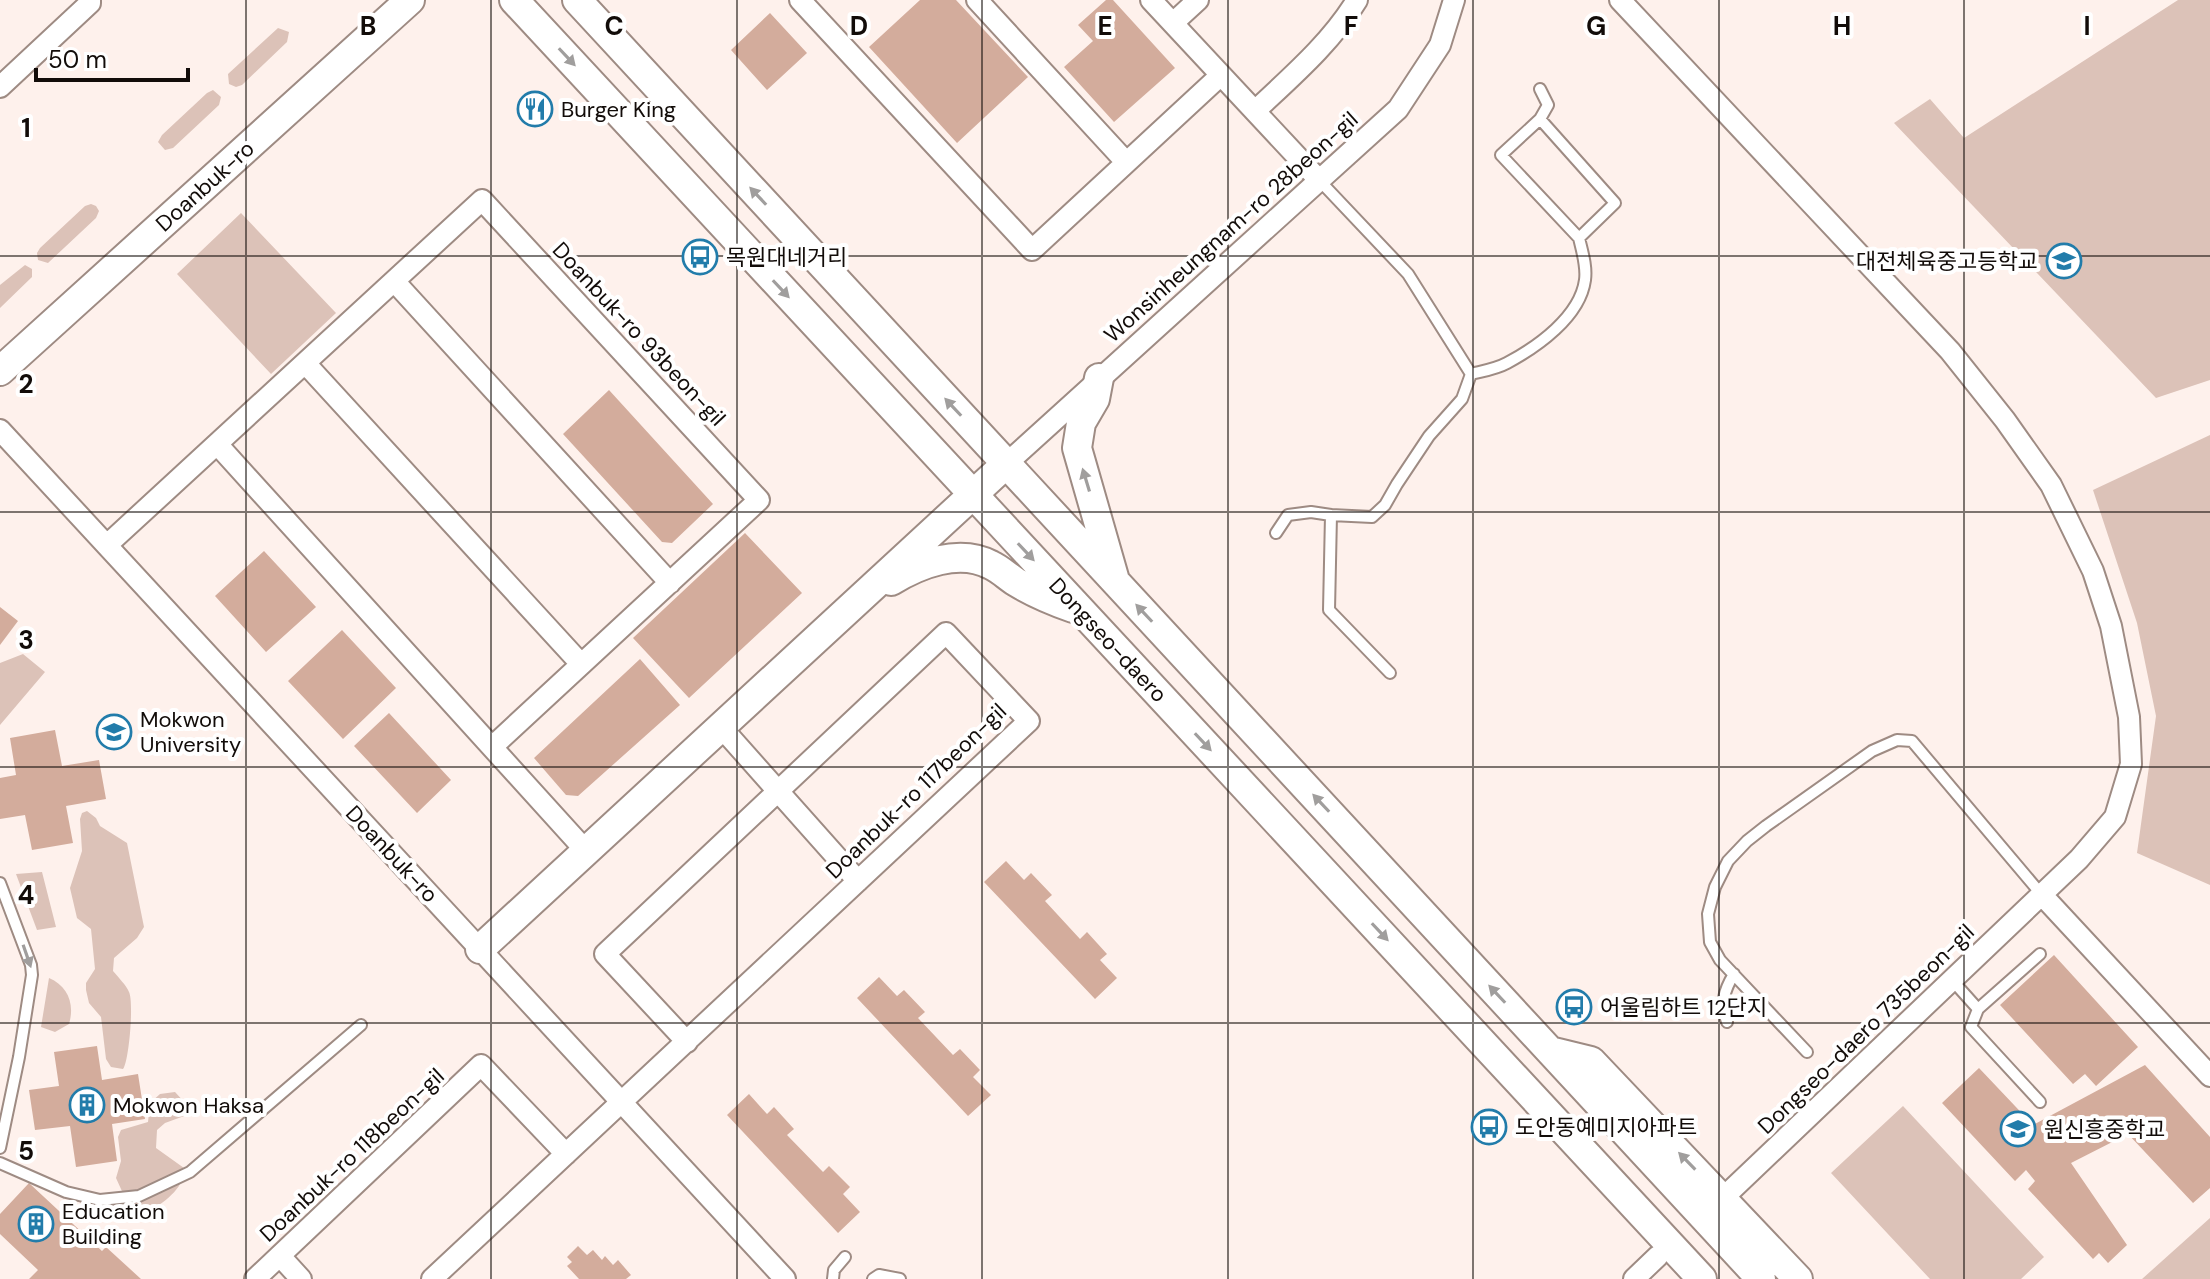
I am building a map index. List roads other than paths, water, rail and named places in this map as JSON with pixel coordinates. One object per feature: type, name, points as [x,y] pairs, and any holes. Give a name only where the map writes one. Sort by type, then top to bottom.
[{"type":"street","points":[[0,87],[90,0]]},
{"type":"street","name":"Doanbuk-ro","points":[[0,371],[410,0]]},
{"type":"street","name":"Dongseo-daero","points":[[514,0],[1702,1279]]},
{"type":"street","name":"Dongseo-daero","points":[[577,0],[1761,1279]]},
{"type":"street","points":[[800,0],[1032,250],[1221,75]]},
{"type":"street","points":[[977,0],[1126,162]]},
{"type":"street","points":[[1151,0],[1319,180]]},
{"type":"street","points":[[1173,23],[1198,0]]},
{"type":"street","points":[[1255,111],[1317,52],[1357,0]]},
{"type":"street","name":"Wonsinheungnam-ro 28beon-gil","points":[[1006,464],[1398,109],[1440,45],[1454,0]]},
{"type":"street","name":"Dongseo-daero 735beon-gil","points":[[1620,0],[1950,351],[2051,485],[2093,571],[2111,626],[2123,680],[2131,764],[2115,817],[2079,859],[1723,1198]]},
{"type":"street","name":"Doanbuk-ro 93beon-gil","points":[[107,545],[482,200],[759,500],[492,747]]},
{"type":"street","points":[[394,281],[670,583]]},
{"type":"street","points":[[305,363],[581,664]]},
{"type":"street","points":[[1099,378],[1095,399],[1081,423],[1077,448],[1115,581]]},
{"type":"street","name":"Doanbuk-ro","points":[[0,430],[785,1279]]},
{"type":"street","points":[[217,444],[586,851]]},
{"type":"street","points":[[480,949],[1006,464]]},
{"type":"street","points":[[859,599],[913,568],[941,560],[968,558],[990,564],[1045,598],[1083,612]]},
{"type":"street","name":"Doanbuk-ro 117beon-gil","points":[[623,1102],[687,1042],[858,881],[1029,721],[946,633],[605,954],[687,1042]]},
{"type":"street","points":[[721,727],[858,881]]},
{"type":"street","points":[[2042,895],[2210,1076]]},
{"type":"street","points":[[1550,1051],[1591,1061],[1798,1279]]},
{"type":"street","name":"Doanbuk-ro 118beon-gil","points":[[255,1279],[481,1065],[566,1154]]},
{"type":"street","points":[[1516,1079],[1535,1124],[1680,1279]]},
{"type":"street","points":[[432,1279],[623,1102]]},
{"type":"street","points":[[280,1256],[301,1279]]},
{"type":"street","points":[[1634,1279],[1658,1256]]},
{"type":"lane","points":[[1471,374],[1505,365],[1558,329],[1573,309],[1585,282],[1579,238],[1501,155],[1540,119],[1548,105],[1540,89]]},
{"type":"lane","points":[[1540,119],[1615,203],[1579,238]]},
{"type":"lane","points":[[1319,180],[1408,274],[1471,374]]},
{"type":"lane","points":[[1276,533],[1288,515],[1311,512],[1372,517],[1385,505],[1429,436],[1462,399],[1471,374]]},
{"type":"lane","points":[[1331,515],[1329,610],[1390,673]]},
{"type":"lane","points":[[1807,1052],[1720,960],[1710,942],[1708,914],[1715,887],[1728,861],[1747,841],[1872,751],[1897,740],[1912,741],[2042,895]]},
{"type":"lane","points":[[0,883],[32,975],[0,1148]]},
{"type":"lane","points":[[2040,954],[1978,1009],[1971,1027],[2040,1102]]},
{"type":"lane","points":[[1727,1022],[1722,1005],[1725,989],[1734,974]]},
{"type":"lane","points":[[1952,980],[1978,1009]]},
{"type":"lane","points":[[0,1163],[66,1192],[100,1200],[139,1196],[190,1172],[361,1025]]},
{"type":"lane","points":[[833,1279],[834,1270],[845,1257]]},
{"type":"lane","points":[[873,1279],[879,1275],[900,1279]]},
{"type":"place","name":"Burger King","points":[[535,109]]},
{"type":"place","name":"목원대네거리","points":[[700,257]]},
{"type":"place","name":"대전체육중고등학교","points":[[2064,261]]},
{"type":"place","name":"Mokwon University","points":[[114,732]]},
{"type":"place","name":"어울림하트 12단지","points":[[1574,1007]]},
{"type":"place","name":"Mokwon Haksa","points":[[87,1105]]},
{"type":"place","name":"도안동예미지아파트","points":[[1489,1127]]},
{"type":"place","name":"원신흥중학교","points":[[2018,1129]]},
{"type":"place","name":"Education Building","points":[[36,1224]]}]
